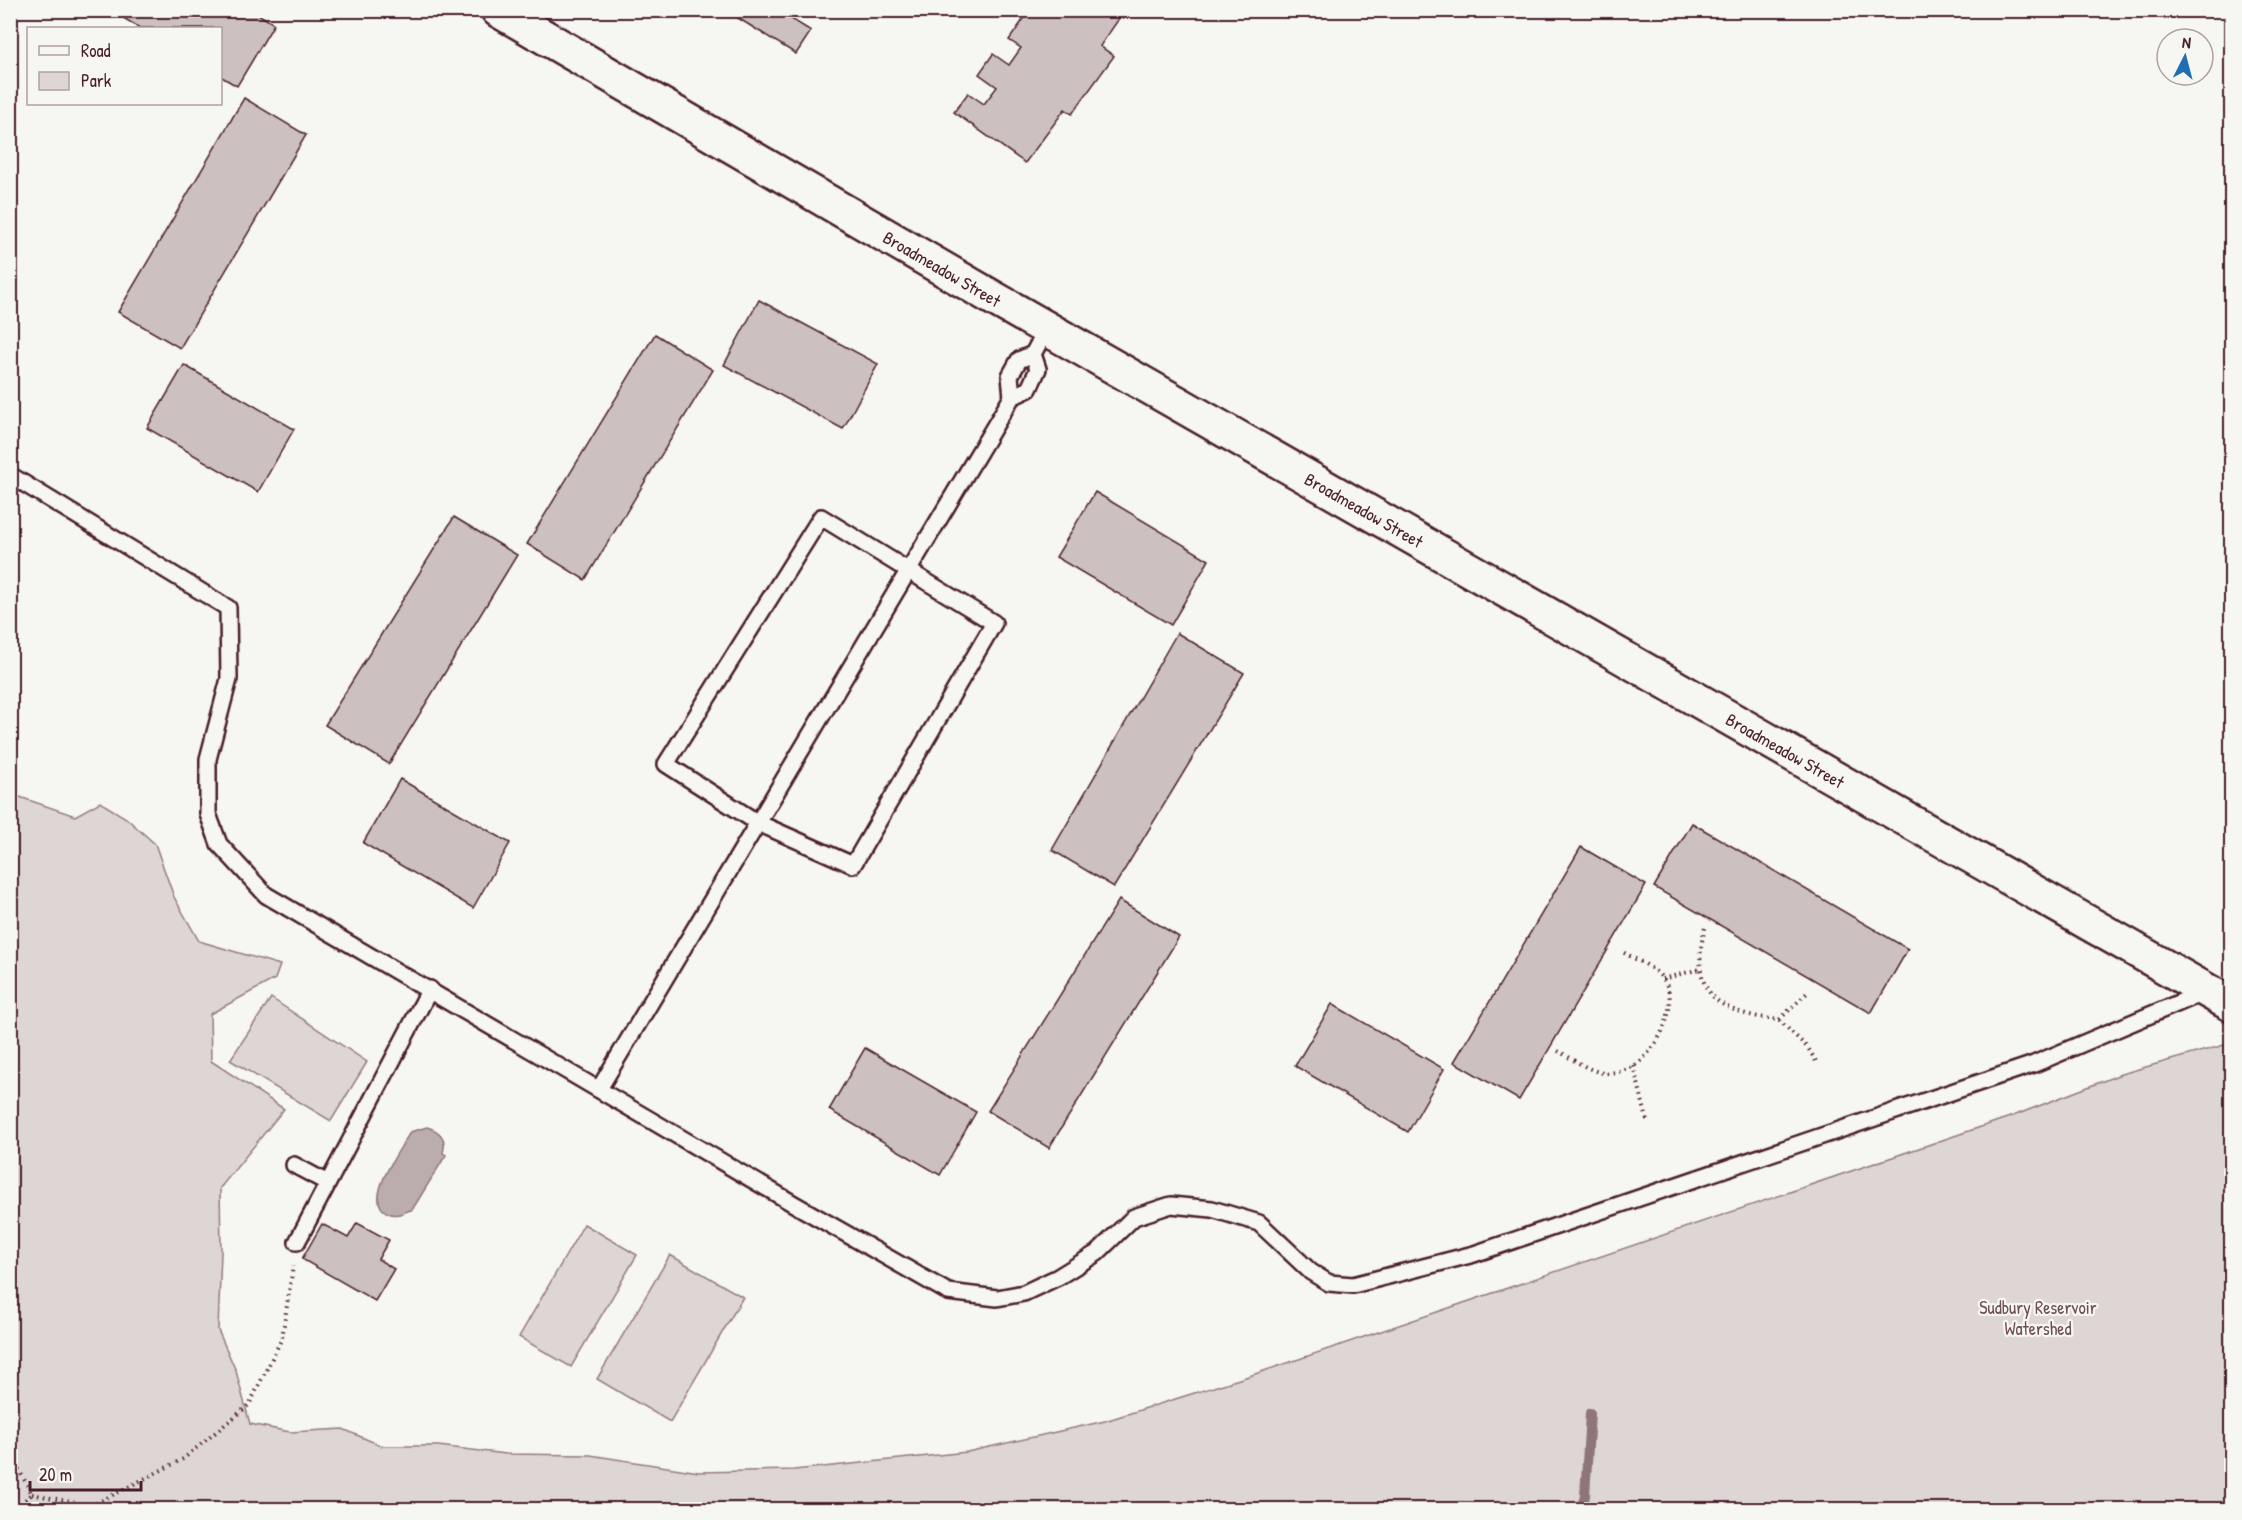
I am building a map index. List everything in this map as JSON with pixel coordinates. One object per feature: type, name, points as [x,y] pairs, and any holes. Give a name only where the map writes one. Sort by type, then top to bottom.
[{"type":"street","name":"Broadmeadow Street","points":[[498,10],[1040,341],[2220,998]]},
{"type":"lane","points":[[1012,398],[1010,376],[1019,360],[1040,341]]},
{"type":"lane","points":[[598,1089],[1012,398],[1029,389],[1038,369],[1040,341]]},
{"type":"lane","points":[[10,475],[228,608],[229,679],[208,759],[208,814],[219,844],[266,895],[948,1292],[997,1298],[1024,1293],[1059,1277],[1097,1253],[1134,1217],[1171,1205],[1212,1209],[1259,1223],[1311,1272],[1329,1283],[1353,1285],[1474,1254],[2034,1064],[2220,998]]},
{"type":"lane","points":[[821,517],[994,624],[853,865],[758,823],[666,764],[821,517]]},
{"type":"lane","points":[[297,1242],[326,1182],[430,989]]},
{"type":"lane","points":[[294,1165],[326,1182]]},
{"type":"path","points":[[1705,928],[1699,953],[1700,969],[1706,985],[1717,1001],[1745,1016],[1779,1020],[1808,1048],[1816,1063]]},
{"type":"path","points":[[1558,1051],[1602,1073],[1618,1072],[1634,1066],[1657,1041],[1669,1007],[1667,985],[1662,979],[1621,951]]},
{"type":"path","points":[[1662,979],[1700,969]]},
{"type":"path","points":[[1779,1020],[1809,992]]},
{"type":"path","points":[[1634,1066],[1647,1124]]},
{"type":"path","points":[[32,1494],[91,1506],[183,1459],[249,1405],[282,1338],[297,1242]]},
{"type":"path","points":[[10,1453],[32,1494]]},
{"type":"path","points":[[14,1509],[32,1494]]},
{"type":"green space","name":"Sudbury Reservoir Watershed","points":[[11,794],[75,816],[100,802],[126,818],[155,844],[174,897],[199,941],[280,965],[275,979],[210,1014],[211,1061],[284,1109],[220,1188],[221,1252],[218,1330],[236,1371],[250,1424],[290,1432],[343,1429],[382,1446],[438,1446],[506,1454],[590,1455],[699,1472],[794,1470],[967,1452],[1105,1421],[1252,1375],[2013,1116],[2121,1074],[2224,1045],[2232,1050],[2231,1509],[11,1509]]},
{"type":"green space","points":[[271,998],[367,1062],[331,1121],[230,1060]]},
{"type":"green space","points":[[584,1224],[637,1255],[571,1367],[519,1337]]},
{"type":"green space","points":[[670,1255],[743,1297],[670,1422],[597,1379]]},
{"type":"shaded area","points":[[427,1127],[442,1136],[443,1153],[446,1155],[412,1210],[397,1215],[391,1214],[382,1209],[379,1200],[385,1176],[410,1132]]},
{"type":"building","points":[[110,10],[252,10],[274,24],[237,86],[222,77],[222,27],[138,27]]},
{"type":"building","points":[[725,10],[792,10],[788,17],[811,31],[796,54]]},
{"type":"building","points":[[1030,10],[1125,10],[1100,46],[1114,56],[1072,114],[1065,109],[1025,163],[954,112],[968,93],[984,104],[997,87],[979,74],[993,54],[1009,65],[1021,48],[1009,40]]},
{"type":"building","points":[[244,98],[306,135],[180,348],[118,312]]},
{"type":"building","points":[[759,300],[878,364],[843,429],[724,365]]},
{"type":"building","points":[[655,334],[713,370],[585,580],[527,544]]},
{"type":"building","points":[[184,365],[294,429],[258,492],[147,428]]},
{"type":"building","points":[[1095,492],[1209,560],[1171,625],[1056,557]]},
{"type":"building","points":[[454,517],[517,555],[389,764],[325,725]]},
{"type":"building","points":[[1177,633],[1244,673],[1114,887],[1052,850]]},
{"type":"building","points":[[400,779],[510,843],[473,908],[363,843]]},
{"type":"building","points":[[1692,823],[1908,949],[1871,1013],[1654,887]]},
{"type":"building","points":[[1581,847],[1646,885],[1519,1100],[1454,1062]]},
{"type":"building","points":[[1119,900],[1179,937],[1049,1148],[988,1111]]},
{"type":"building","points":[[1332,1004],[1444,1069],[1408,1132],[1295,1066]]},
{"type":"building","points":[[865,1048],[976,1112],[940,1175],[829,1110]]},
{"type":"building","points":[[357,1223],[389,1240],[378,1259],[394,1269],[375,1301],[302,1259],[322,1224],[348,1238]]},
{"type":"waterway","points":[[1581,1510],[1585,1496],[1590,1413]]}]
